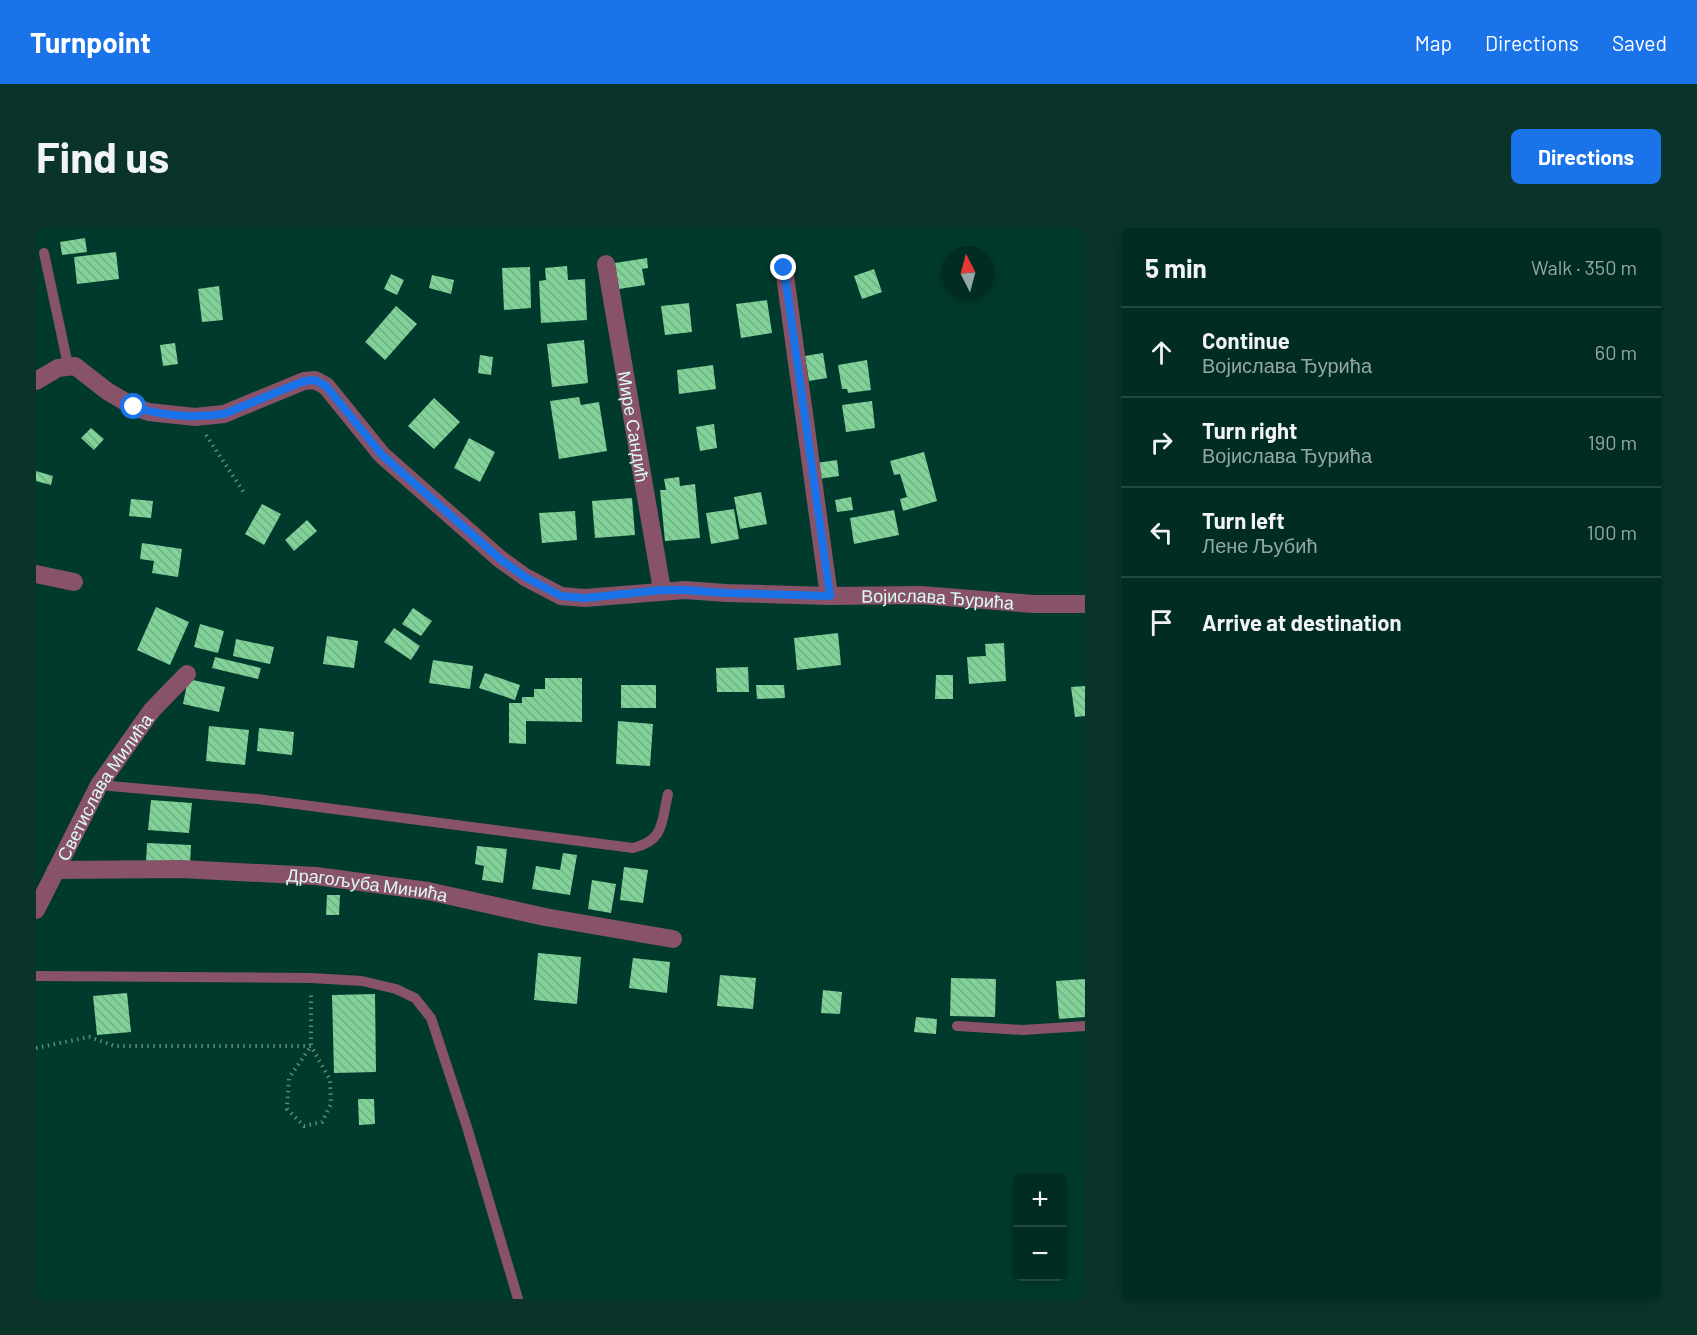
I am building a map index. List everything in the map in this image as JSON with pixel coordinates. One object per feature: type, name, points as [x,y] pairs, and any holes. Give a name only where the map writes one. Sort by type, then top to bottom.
[{"type":"street","name":"Мире Сандић","points":[[606,264],[662,590]]},
{"type":"street","points":[[784,268],[830,596]]},
{"type":"street","points":[[36,381],[48,372],[68,365]]},
{"type":"street","name":"Војислава Ђурића","points":[[68,365],[80,369],[107,391],[134,407],[149,412],[195,417],[224,414],[304,381],[315,380],[326,386],[382,455],[500,559],[525,577],[561,596],[621,595],[662,590],[830,596],[921,595],[1033,604],[1085,604]]},
{"type":"street","points":[[36,574],[74,582]]},
{"type":"street","name":"Светислава Милића","points":[[36,910],[99,785],[152,710],[187,674]]},
{"type":"street","name":"Драгољуба Минића","points":[[56,870],[181,869],[316,876],[428,891],[545,917],[673,939]]},
{"type":"lane","points":[[44,253],[68,365]]},
{"type":"lane","points":[[99,785],[256,800],[633,848],[649,843],[659,834],[668,794]]},
{"type":"lane","points":[[36,976],[311,978],[362,981],[396,989],[415,998],[431,1018],[467,1127],[518,1299]]},
{"type":"lane","points":[[957,1026],[1023,1029],[1085,1026]]},
{"type":"path","points":[[195,417],[245,494]]},
{"type":"path","points":[[311,978],[311,1046],[330,1080],[331,1104],[322,1122],[304,1126],[287,1109],[289,1078],[311,1046]]},
{"type":"path","points":[[36,1048],[89,1037],[115,1046],[311,1046]]},
{"type":"building","points":[[85,238],[87,252],[62,255],[60,242]]},
{"type":"building","points":[[116,252],[119,279],[77,284],[74,257]]},
{"type":"building","points":[[647,258],[648,268],[642,269],[645,285],[619,289],[615,263]]},
{"type":"building","points":[[567,266],[568,280],[585,279],[587,320],[541,323],[539,281],[546,280],[545,268]]},
{"type":"building","points":[[530,267],[531,308],[504,310],[502,268]]},
{"type":"building","points":[[874,269],[882,292],[862,299],[854,276]]},
{"type":"building","points":[[391,274],[404,280],[397,295],[384,289]]},
{"type":"building","points":[[432,275],[454,280],[451,294],[429,288]]},
{"type":"building","points":[[219,286],[223,320],[202,322],[198,289]]},
{"type":"building","points":[[767,300],[772,333],[741,338],[736,304]]},
{"type":"building","points":[[689,303],[692,332],[665,335],[661,306]]},
{"type":"building","points":[[396,306],[417,324],[385,360],[365,342]]},
{"type":"building","points":[[584,340],[588,383],[552,387],[547,344]]},
{"type":"building","points":[[175,343],[178,364],[163,366],[160,345]]},
{"type":"building","points":[[823,353],[827,378],[809,381],[805,356]]},
{"type":"building","points":[[480,355],[493,357],[491,375],[478,373]]},
{"type":"building","points":[[867,360],[871,390],[848,393],[847,389],[842,389],[838,365]]},
{"type":"building","points":[[713,365],[716,389],[679,394],[677,370]]},
{"type":"building","points":[[579,397],[581,405],[599,402],[607,451],[559,459],[550,401]]},
{"type":"building","points":[[434,398],[460,422],[434,449],[408,426]]},
{"type":"building","points":[[872,401],[875,428],[846,432],[842,405]]},
{"type":"building","points":[[714,424],[717,448],[700,451],[696,427]]},
{"type":"building","points":[[91,428],[104,439],[94,450],[81,438]]},
{"type":"building","points":[[469,438],[495,452],[480,482],[454,468]]},
{"type":"building","points":[[924,452],[937,501],[903,511],[900,499],[907,497],[900,474],[894,475],[890,461]]},
{"type":"building","points":[[837,460],[839,476],[818,479],[816,463]]},
{"type":"building","points":[[36,471],[53,476],[51,485],[36,481]]},
{"type":"building","points":[[679,477],[680,486],[695,484],[700,538],[665,541],[660,490],[666,490],[664,479]]},
{"type":"building","points":[[761,492],[767,524],[740,529],[734,497]]},
{"type":"building","points":[[851,497],[853,510],[837,512],[835,500]]},
{"type":"building","points":[[632,498],[635,535],[595,538],[592,501]]},
{"type":"building","points":[[131,499],[153,501],[151,518],[129,516]]},
{"type":"building","points":[[262,504],[281,514],[264,545],[245,534]]},
{"type":"building","points":[[734,509],[739,539],[711,544],[706,513]]},
{"type":"building","points":[[894,510],[899,535],[854,544],[850,518]]},
{"type":"building","points":[[575,511],[577,540],[542,543],[539,513]]},
{"type":"building","points":[[307,520],[317,531],[294,551],[285,540]]},
{"type":"building","points":[[142,543],[182,549],[178,577],[152,573],[154,561],[140,559]]},
{"type":"building","points":[[156,607],[189,622],[170,665],[137,650]]},
{"type":"building","points":[[413,608],[432,621],[421,636],[402,624]]},
{"type":"building","points":[[200,624],[224,631],[218,653],[194,647]]},
{"type":"building","points":[[394,628],[420,646],[411,660],[384,642]]},
{"type":"building","points":[[838,633],[841,665],[797,670],[794,638]]},
{"type":"building","points":[[327,636],[358,641],[354,668],[323,664]]},
{"type":"building","points":[[236,639],[274,647],[270,664],[233,656]]},
{"type":"building","points":[[1004,643],[1006,681],[969,684],[967,657],[986,656],[985,644]]},
{"type":"building","points":[[215,657],[261,668],[258,679],[212,668]]},
{"type":"building","points":[[433,660],[473,666],[470,689],[429,683]]},
{"type":"building","points":[[748,667],[749,692],[717,692],[716,668]]},
{"type":"building","points":[[485,673],[520,685],[515,700],[479,688]]},
{"type":"building","points":[[936,675],[953,675],[953,699],[935,699]]},
{"type":"building","points":[[545,678],[582,678],[582,722],[526,721],[526,744],[509,743],[509,703],[522,703],[522,697],[534,697],[534,689],[545,689]]},
{"type":"building","points":[[188,679],[225,687],[219,712],[183,704]]},
{"type":"building","points":[[621,685],[656,685],[656,708],[621,708]]},
{"type":"building","points":[[756,685],[784,685],[785,698],[757,699]]},
{"type":"building","points":[[1085,686],[1085,716],[1075,717],[1071,687]]},
{"type":"building","points":[[618,721],[653,724],[650,766],[616,764]]},
{"type":"building","points":[[209,726],[249,730],[245,765],[206,761]]},
{"type":"building","points":[[259,728],[294,732],[292,755],[257,751]]},
{"type":"building","points":[[151,800],[192,803],[189,833],[148,830]]},
{"type":"building","points":[[147,843],[191,845],[190,864],[146,862]]},
{"type":"building","points":[[477,846],[507,849],[503,883],[482,880],[484,866],[475,864]]},
{"type":"building","points":[[563,853],[577,855],[570,895],[532,889],[536,866],[560,870]]},
{"type":"building","points":[[624,867],[648,870],[643,903],[620,900]]},
{"type":"building","points":[[592,880],[616,884],[611,913],[588,909]]},
{"type":"building","points":[[327,895],[340,895],[339,915],[326,915]]},
{"type":"building","points":[[538,953],[581,957],[577,1004],[534,1000]]},
{"type":"building","points":[[633,958],[670,962],[667,993],[629,988]]},
{"type":"building","points":[[720,975],[756,978],[753,1009],[717,1006]]},
{"type":"building","points":[[951,978],[996,979],[995,1017],[950,1016]]},
{"type":"building","points":[[1085,979],[1085,1017],[1059,1019],[1056,981]]},
{"type":"building","points":[[823,990],[842,992],[840,1014],[821,1013]]},
{"type":"building","points":[[127,993],[131,1032],[97,1035],[93,996]]},
{"type":"building","points":[[375,994],[376,1072],[334,1073],[332,995]]},
{"type":"building","points":[[916,1017],[937,1019],[936,1034],[914,1032]]},
{"type":"building","points":[[358,1099],[374,1099],[375,1124],[359,1125]]},
{"type":"route","points":[[134,407],[149,412],[195,417],[211,416],[224,414],[304,381],[315,380],[326,386],[382,455],[500,559],[525,577],[561,596],[585,598],[662,590],[830,596],[784,268]]}]
